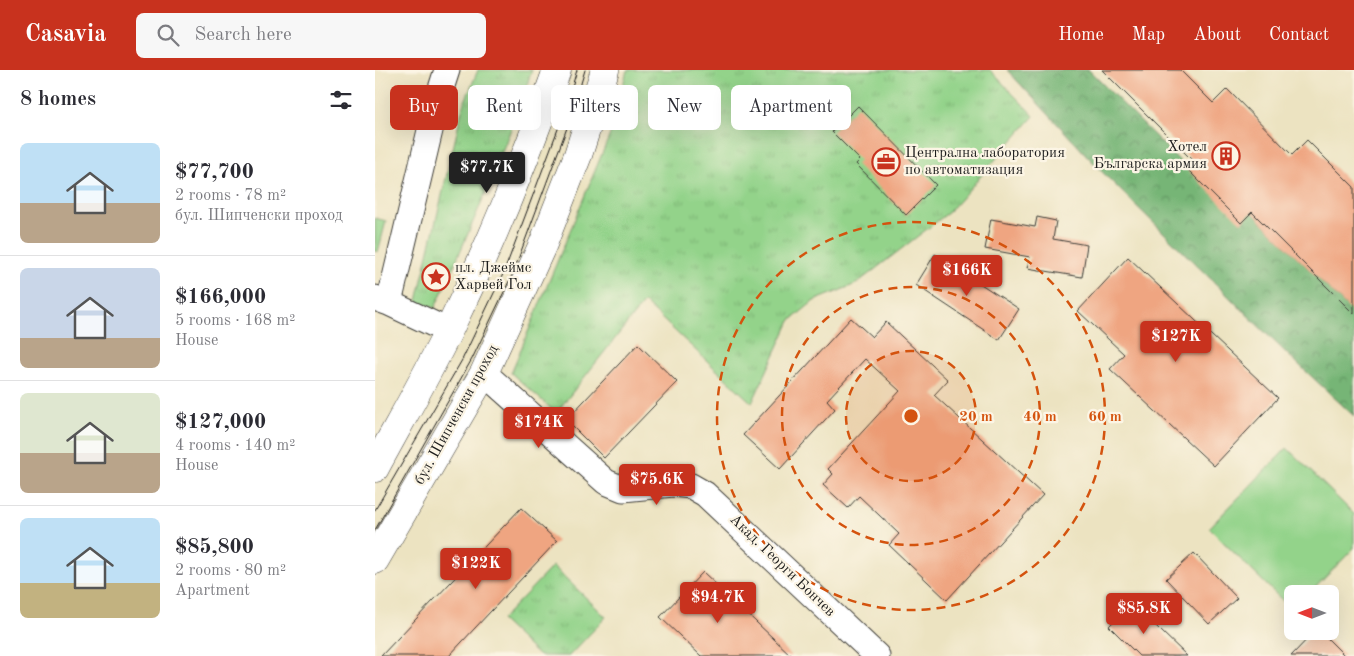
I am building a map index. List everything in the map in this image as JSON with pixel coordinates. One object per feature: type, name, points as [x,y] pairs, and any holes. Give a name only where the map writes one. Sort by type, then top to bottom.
[{"type":"main road","points":[[375,468],[448,331],[495,230],[536,130],[557,70]]},
{"type":"main road","name":"бул. Шипченски проход","points":[[375,560],[484,372],[543,244],[578,154],[605,70]]},
{"type":"street","points":[[447,70],[382,300],[448,331]]},
{"type":"street","name":"Акад. Георги Бончев","points":[[484,372],[606,482],[623,489],[673,484],[691,486],[705,494],[877,656]]},
{"type":"green space","points":[[478,70],[532,70],[527,85],[472,85]]},
{"type":"green space","points":[[627,70],[990,70],[1034,116],[949,212],[856,284],[814,301],[790,321],[752,403],[644,302],[556,413],[511,373],[612,130],[638,130],[638,85],[623,85]]},
{"type":"green space","points":[[1007,70],[1089,70],[1241,222],[1252,212],[1354,314],[1354,416],[1282,349],[1105,175]]},
{"type":"green space","points":[[468,94],[468,130],[510,130],[474,220],[435,308],[417,301],[463,106]]},
{"type":"green space","points":[[375,218],[386,221],[378,252],[375,251]]},
{"type":"green space","points":[[1287,448],[1354,514],[1354,548],[1318,585],[1284,585],[1284,602],[1209,528]]},
{"type":"green space","points":[[553,566],[606,617],[569,656],[539,656],[501,620]]},
{"type":"building","points":[[1102,70],[1180,70],[1213,103],[1227,89],[1292,155],[1307,140],[1354,187],[1354,314],[1252,212],[1241,223],[1185,167],[1192,160]]},
{"type":"building","name":"Централна лаборатория по автоматизация","points":[[858,106],[936,185],[906,215],[856,164],[860,160],[832,132],[834,130],[851,130],[851,113]]},
{"type":"building","points":[[1037,217],[1056,221],[1053,239],[1087,245],[1082,277],[1027,268],[1030,257],[985,249],[991,219],[1035,227]]},
{"type":"building","points":[[935,254],[1019,309],[999,340],[916,285]]},
{"type":"building","points":[[1128,257],[1278,398],[1214,466],[1110,369],[1124,354],[1078,311]]},
{"type":"building","points":[[851,318],[872,337],[886,322],[948,380],[934,395],[1043,495],[947,600],[889,545],[899,534],[859,496],[848,508],[823,485],[833,474],[828,469],[900,391],[865,359],[827,400],[835,409],[780,469],[743,435]]},
{"type":"building","points":[[638,344],[677,382],[604,458],[566,420]]},
{"type":"building","points":[[521,508],[557,541],[449,656],[381,656]]},
{"type":"building","points":[[1194,553],[1237,598],[1209,624],[1166,579]]},
{"type":"building","points":[[703,572],[792,656],[701,656],[660,617]]},
{"type":"building","points":[[1132,603],[1187,656],[1139,656],[1109,626]]},
{"type":"building","points":[[1306,640],[1329,640],[1345,656],[1291,656]]},
{"type":"tram line","points":[[375,510],[462,360],[504,272],[564,113],[577,70]]},
{"type":"tram line","points":[[375,530],[472,359],[513,273],[571,117],[585,70]]},
{"type":"place","name":"Хотел Българска армия","points":[[1226,156]]},
{"type":"place","name":"Централна лаборатория по автоматизация","points":[[886,162]]},
{"type":"place","name":"пл. Джеймс Харвей Гол","points":[[436,277]]}]
